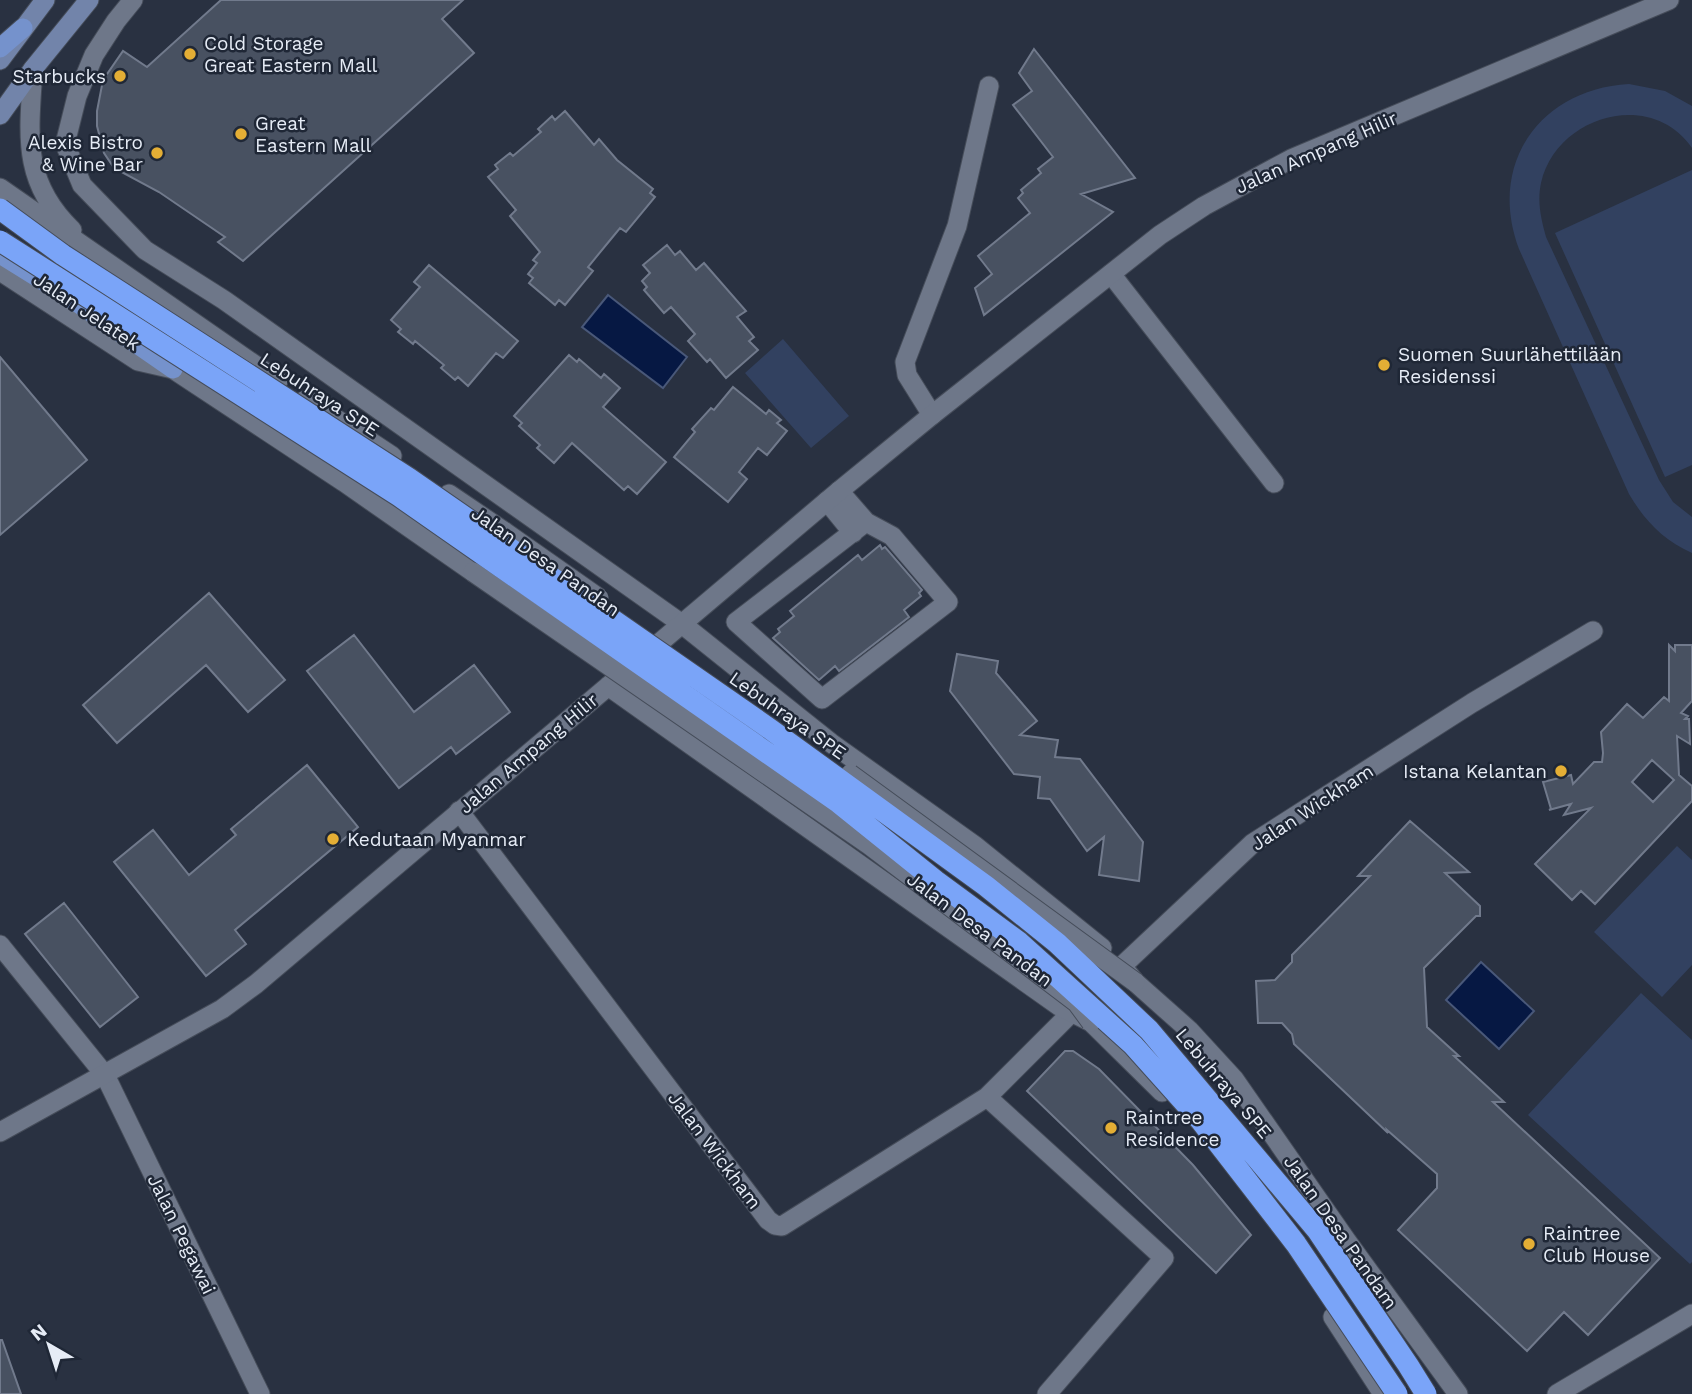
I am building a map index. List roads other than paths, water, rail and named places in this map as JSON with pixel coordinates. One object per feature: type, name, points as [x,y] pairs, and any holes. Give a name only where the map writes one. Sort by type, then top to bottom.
[{"type":"highway","name":"Lebuhraya SPE","points":[[4,197],[63,255],[433,495],[770,729],[986,886],[1057,943],[1149,1030],[1317,1230],[1426,1394]]},
{"type":"highway","points":[[0,241],[399,496],[839,803],[1019,943],[1133,1045],[1201,1121],[1296,1244],[1397,1394]]},
{"type":"main road","points":[[0,60],[45,0]]},
{"type":"main road","points":[[0,115],[89,0]]},
{"type":"main road","points":[[0,48],[23,28]]},
{"type":"main road","name":"Jalan Jelatek","points":[[0,254],[69,297],[173,369]]},
{"type":"street","points":[[133,0],[116,20],[94,55],[77,96],[65,144],[82,185],[145,250],[224,300],[682,624],[831,743],[974,845],[1049,904],[1122,966],[1135,982]]},
{"type":"street","name":"Jalan Ampang Hilir","points":[[0,1132],[222,1009],[256,985],[833,496],[1160,235],[1204,206],[1291,159],[1669,0]]},
{"type":"street","points":[[33,69],[30,154],[34,174],[47,200],[64,222],[108,265]]},
{"type":"street","points":[[932,415],[907,375],[905,362],[957,226],[989,86]]},
{"type":"street","name":"Jalan Desa Pandan","points":[[4,197],[505,532],[934,834],[1135,982]]},
{"type":"street","name":"Jalan Desa Pandan","points":[[0,216],[259,369]]},
{"type":"street","points":[[0,271],[138,361],[173,369]]},
{"type":"street","points":[[1111,274],[1274,483]]},
{"type":"street","points":[[0,286],[33,294]]},
{"type":"street","name":"Jalan Desa Pandan","points":[[173,369],[344,482],[869,845],[1076,1003],[1091,1022],[1153,1081],[1209,1146],[1296,1261],[1383,1394]]},
{"type":"street","points":[[833,496],[859,528],[892,536],[948,602],[822,699],[736,621],[859,528]]},
{"type":"street","name":"Jalan Wickham","points":[[1122,966],[1253,843],[1472,703],[1594,631]]},
{"type":"street","points":[[608,686],[1059,1006],[1091,1022]]},
{"type":"street","name":"Jalan Wickham","points":[[459,811],[768,1220],[775,1225],[782,1226],[987,1097],[1072,1012]]},
{"type":"street","name":"Jalan Pegawai","points":[[0,945],[105,1075],[260,1394]]},
{"type":"street","name":"Jalan Desa Pandam","points":[[1135,982],[1189,1030],[1234,1079],[1458,1394]]},
{"type":"street","points":[[987,1097],[1164,1258],[1047,1394]]},
{"type":"street","points":[[1557,1394],[1692,1314]]},
{"type":"place","name":"Cold Storage Great Eastern Mall","points":[[190,54]]},
{"type":"place","name":"Starbucks","points":[[120,76]]},
{"type":"place","name":"Great Eastern Mall","points":[[241,134]]},
{"type":"place","name":"Alexis Bistro & Wine Bar","points":[[157,153]]},
{"type":"place","name":"Suomen Suurlähettilään Residenssi","points":[[1384,365]]},
{"type":"place","name":"Istana Kelantan","points":[[1561,771]]},
{"type":"place","name":"Kedutaan Myanmar","points":[[333,839]]},
{"type":"place","name":"Raintree Residence","points":[[1111,1128]]},
{"type":"place","name":"Raintree Club House","points":[[1529,1244]]}]
